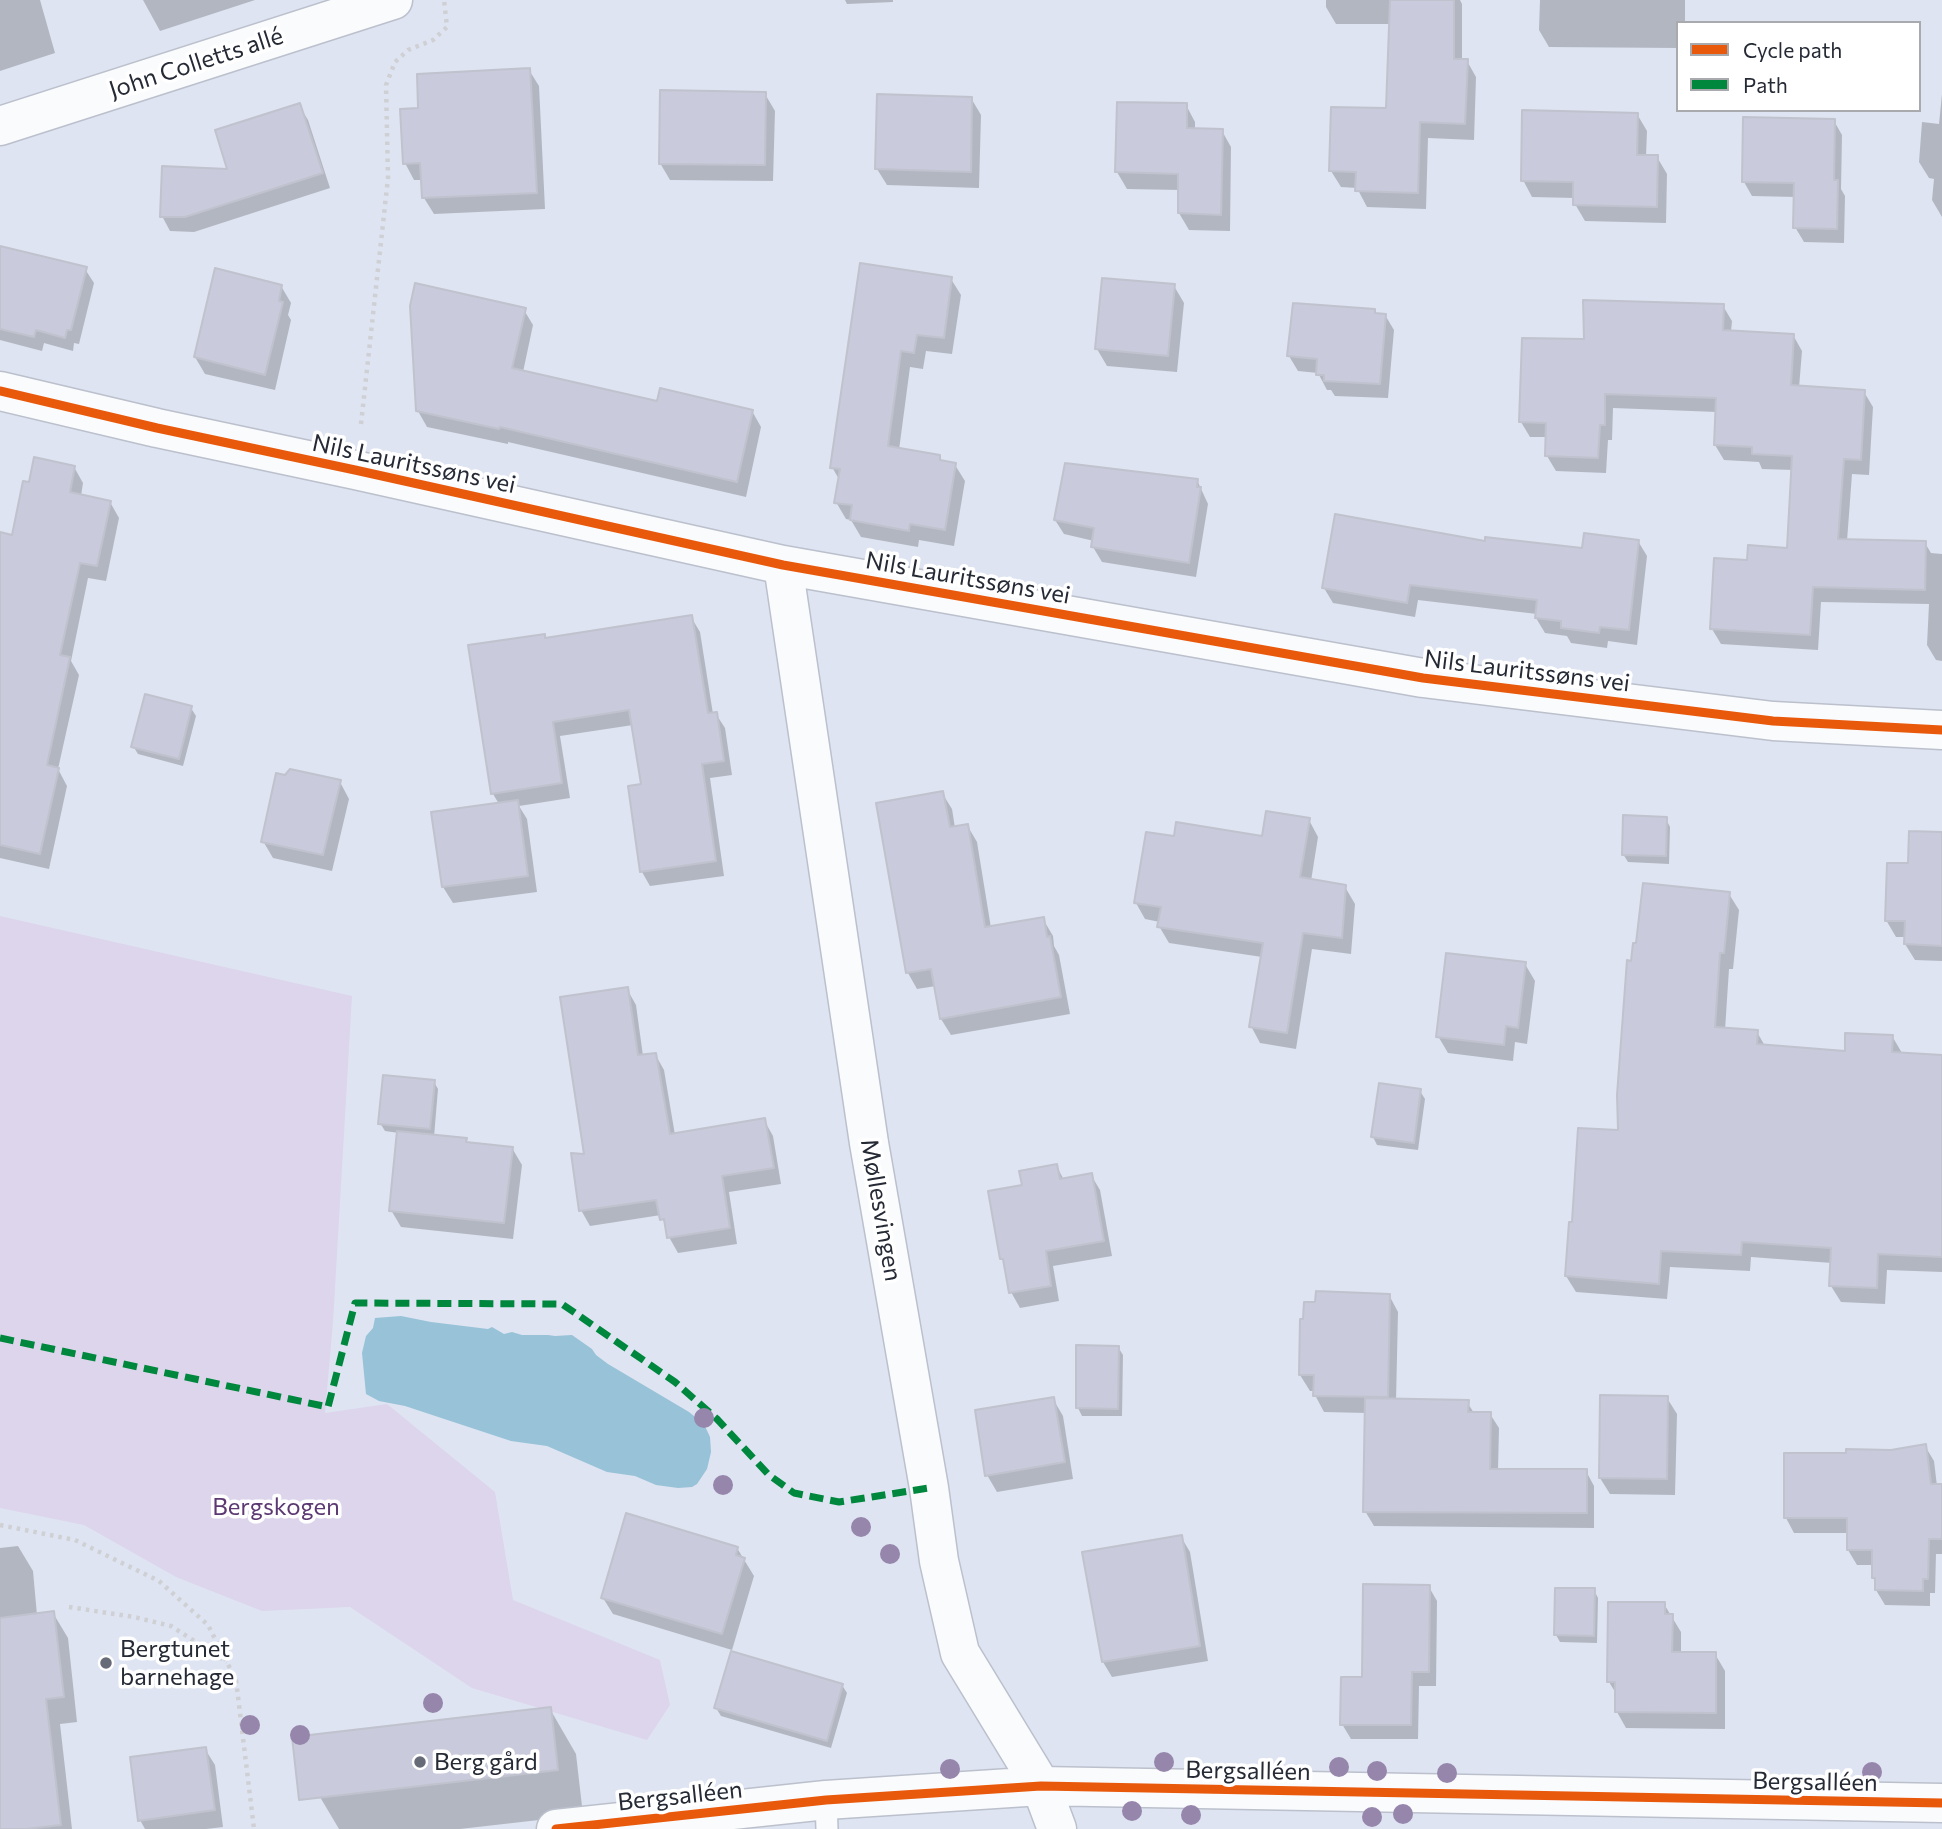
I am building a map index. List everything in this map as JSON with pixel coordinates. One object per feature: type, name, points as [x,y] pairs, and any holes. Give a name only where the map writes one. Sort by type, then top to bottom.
[{"type":"street","name":"John Colletts allé","points":[[0,126],[393,0]]},
{"type":"street","name":"Nils Lauritssøns vei","points":[[0,391],[783,565],[1423,678],[1773,721],[1942,730]]},
{"type":"street","name":"Møllesvingen","points":[[783,565],[869,1143],[929,1488],[939,1561],[960,1653],[1041,1786],[1058,1829]]},
{"type":"street","name":"Bergsalléen","points":[[556,1829],[827,1814],[1041,1786],[1942,1803]]},
{"type":"path","points":[[355,470],[388,178],[386,85],[395,62],[408,50],[433,40],[447,27],[444,0]]},
{"type":"path","points":[[0,1525],[75,1540],[159,1581],[208,1625],[236,1680],[254,1829]]},
{"type":"path","points":[[69,1607],[171,1626],[228,1662]]},
{"type":"green space","name":"Bergskogen","points":[[0,916],[352,996],[333,1322],[325,1413],[387,1404],[495,1492],[513,1600],[660,1660],[670,1705],[647,1740],[472,1688],[350,1607],[262,1611],[176,1577],[84,1525],[0,1508]]},
{"type":"water","points":[[401,1316],[488,1329],[492,1327],[504,1334],[512,1332],[522,1335],[572,1335],[608,1364],[689,1412],[704,1424],[710,1437],[711,1452],[707,1469],[692,1487],[656,1485],[635,1476],[607,1472],[547,1446],[511,1441],[405,1406],[379,1401],[366,1394],[362,1353],[366,1336],[373,1328],[375,1318]]},
{"type":"building","points":[[1390,0],[1454,0],[1454,59],[1468,59],[1465,124],[1420,122],[1418,193],[1355,191],[1356,172],[1329,171],[1331,107],[1386,108]]},
{"type":"building","points":[[530,68],[537,193],[422,198],[420,163],[403,164],[400,109],[418,108],[417,74]]},
{"type":"building","points":[[660,90],[766,92],[765,165],[659,164]]},
{"type":"building","points":[[877,94],[972,97],[971,172],[875,169]]},
{"type":"building","points":[[1117,102],[1187,103],[1187,128],[1223,129],[1221,215],[1178,213],[1178,174],[1115,172]]},
{"type":"building","points":[[300,103],[323,173],[185,217],[160,217],[162,166],[227,169],[215,130]]},
{"type":"building","points":[[1522,110],[1638,113],[1637,155],[1658,155],[1657,207],[1573,205],[1573,182],[1521,181]]},
{"type":"building","points":[[1743,117],[1835,119],[1834,180],[1838,180],[1837,229],[1793,228],[1794,183],[1742,182]]},
{"type":"building","points":[[0,246],[87,267],[71,330],[67,330],[65,338],[36,330],[34,337],[0,329]]},
{"type":"building","points":[[860,263],[952,277],[944,338],[917,335],[914,353],[901,351],[888,446],[940,455],[940,460],[956,463],[945,530],[910,524],[909,531],[850,520],[852,505],[834,503],[840,469],[830,468]]},
{"type":"building","points":[[215,268],[282,285],[279,301],[283,302],[265,375],[194,357]]},
{"type":"building","points":[[1102,278],[1175,284],[1168,356],[1095,349]]},
{"type":"building","points":[[415,283],[526,308],[512,368],[657,401],[660,388],[753,410],[737,482],[500,427],[499,429],[416,411],[410,306]]},
{"type":"building","points":[[1583,300],[1724,304],[1723,330],[1794,334],[1791,385],[1865,390],[1861,460],[1844,459],[1838,539],[1926,541],[1925,590],[1813,587],[1810,635],[1710,629],[1714,558],[1747,560],[1748,545],[1787,548],[1792,456],[1752,454],[1752,447],[1714,445],[1716,398],[1605,394],[1605,425],[1600,425],[1598,458],[1545,456],[1546,423],[1519,422],[1522,338],[1584,339]]},
{"type":"building","points":[[1293,303],[1375,309],[1375,313],[1386,314],[1380,384],[1324,381],[1324,375],[1316,375],[1317,359],[1287,356]]},
{"type":"building","points":[[34,457],[75,466],[70,492],[111,501],[97,566],[80,563],[60,655],[70,657],[47,765],[59,768],[40,854],[0,845],[0,532],[12,535],[23,481],[29,482]]},
{"type":"building","points":[[1065,463],[1198,479],[1197,487],[1201,487],[1189,563],[1091,547],[1094,528],[1054,520]]},
{"type":"building","points":[[1335,514],[1485,541],[1485,537],[1582,548],[1584,533],[1639,540],[1629,630],[1600,627],[1599,633],[1561,628],[1561,621],[1535,618],[1537,600],[1410,585],[1407,603],[1322,588]]},
{"type":"building","points":[[692,615],[708,713],[717,712],[724,761],[702,764],[716,861],[640,872],[628,786],[641,784],[629,710],[553,722],[562,783],[491,794],[468,645],[545,634],[545,638]]},
{"type":"building","points":[[145,694],[192,706],[179,759],[131,747]]},
{"type":"building","points":[[290,769],[341,780],[323,855],[261,842],[276,773],[285,775]]},
{"type":"building","points":[[943,791],[950,827],[968,824],[985,927],[1044,917],[1061,997],[940,1019],[931,969],[906,973],[876,803]]},
{"type":"building","points":[[518,800],[528,876],[442,887],[431,812]]},
{"type":"building","points":[[1266,811],[1310,818],[1300,877],[1346,885],[1342,938],[1303,933],[1287,1033],[1249,1027],[1263,943],[1157,927],[1161,907],[1134,903],[1146,832],[1174,836],[1176,822],[1262,836]]},
{"type":"building","points":[[1623,815],[1667,817],[1666,856],[1622,855]]},
{"type":"building","points":[[1909,831],[1942,832],[1942,946],[1904,944],[1905,921],[1885,921],[1887,863],[1908,863]]},
{"type":"building","points":[[1643,883],[1730,892],[1724,953],[1720,953],[1715,1027],[1758,1030],[1757,1044],[1845,1051],[1845,1033],[1893,1035],[1892,1052],[1942,1055],[1942,1257],[1878,1254],[1877,1288],[1829,1286],[1831,1248],[1742,1242],[1741,1255],[1661,1251],[1659,1284],[1565,1276],[1569,1222],[1572,1222],[1578,1128],[1618,1130],[1617,1095],[1627,960],[1631,961],[1633,943],[1636,943]]},
{"type":"building","points":[[1446,953],[1526,962],[1518,1028],[1506,1026],[1504,1045],[1436,1037]]},
{"type":"building","points":[[628,987],[638,1055],[656,1053],[670,1134],[765,1118],[774,1168],[722,1176],[730,1228],[667,1238],[664,1219],[660,1220],[656,1200],[579,1211],[571,1153],[584,1154],[560,997]]},
{"type":"building","points":[[383,1075],[435,1080],[430,1129],[378,1124]]},
{"type":"building","points":[[1379,1083],[1421,1089],[1414,1143],[1371,1137]]},
{"type":"building","points":[[397,1131],[467,1138],[466,1142],[513,1147],[504,1223],[389,1211]]},
{"type":"building","points":[[1057,1164],[1060,1179],[1092,1173],[1104,1241],[1046,1251],[1051,1286],[1009,1293],[988,1191],[1022,1185],[1019,1171]]},
{"type":"building","points":[[1316,1291],[1390,1294],[1388,1397],[1313,1396],[1314,1375],[1299,1375],[1300,1319],[1303,1319],[1304,1302],[1315,1302]]},
{"type":"building","points":[[1076,1345],[1119,1346],[1118,1409],[1076,1408]]},
{"type":"building","points":[[1600,1395],[1668,1396],[1667,1479],[1599,1478]]},
{"type":"building","points":[[1054,1397],[1065,1462],[985,1476],[975,1410]]},
{"type":"building","points":[[1365,1398],[1469,1400],[1468,1412],[1491,1412],[1490,1469],[1587,1469],[1587,1513],[1363,1512]]},
{"type":"building","points":[[1926,1444],[1931,1484],[1942,1484],[1942,1539],[1929,1539],[1928,1579],[1923,1579],[1923,1591],[1875,1590],[1872,1550],[1847,1550],[1847,1518],[1784,1518],[1784,1453],[1846,1453],[1846,1449],[1891,1450]]},
{"type":"building","points":[[626,1513],[738,1547],[736,1555],[745,1558],[722,1634],[601,1598]]},
{"type":"building","points":[[1182,1535],[1200,1646],[1102,1662],[1082,1552]]},
{"type":"building","points":[[1363,1584],[1430,1585],[1429,1672],[1412,1672],[1411,1725],[1340,1725],[1341,1677],[1362,1677]]},
{"type":"building","points":[[1555,1588],[1595,1588],[1594,1636],[1554,1635]]},
{"type":"building","points":[[1608,1602],[1665,1602],[1665,1614],[1673,1614],[1672,1652],[1716,1652],[1716,1713],[1615,1712],[1615,1682],[1607,1682]]},
{"type":"building","points":[[54,1611],[64,1697],[46,1699],[61,1825],[0,1829],[0,1618]]},
{"type":"building","points":[[731,1651],[843,1684],[827,1741],[714,1708]]},
{"type":"building","name":"Berg gård","points":[[551,1707],[558,1770],[299,1800],[292,1737]]},
{"type":"building","points":[[206,1747],[215,1810],[138,1821],[130,1757]]},
{"type":"marked path","points":[[0,1338],[328,1407],[355,1303],[562,1304],[675,1382],[717,1419],[769,1475],[794,1493],[839,1502],[929,1488]]},
{"type":"cycle path","points":[[0,391],[783,565],[1423,678],[1773,721],[1942,730]]},
{"type":"cycle path","points":[[556,1829],[826,1800],[1041,1786],[1942,1803]]},
{"type":"place","name":"Bergtunet barnehage","points":[[106,1663]]},
{"type":"place","name":"Berg gård","points":[[420,1762]]}]
